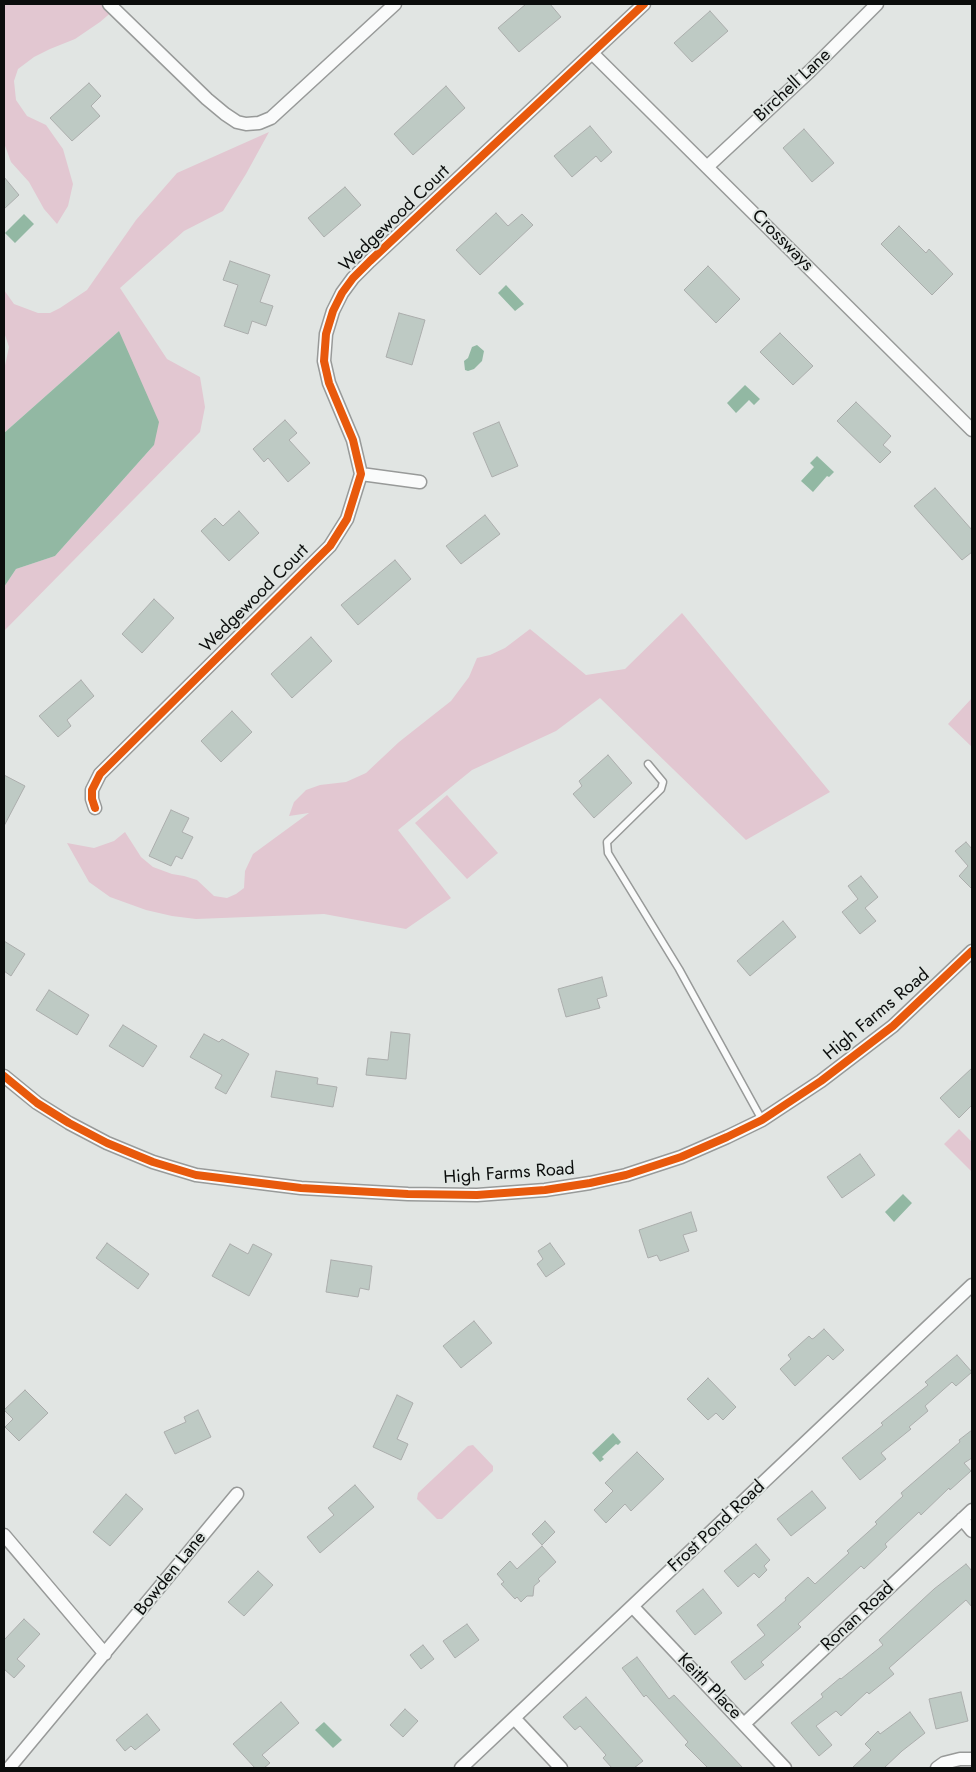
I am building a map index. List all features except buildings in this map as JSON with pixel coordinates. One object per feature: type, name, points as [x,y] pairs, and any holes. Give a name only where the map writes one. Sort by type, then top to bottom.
[{"type":"street","points":[[109,4],[207,99],[237,122],[246,124],[259,123],[271,118],[395,4]]},
{"type":"street","name":"Wedgewood Court","points":[[95,808],[92,790],[95,782],[107,766],[330,546],[347,519],[360,474],[352,440],[329,383],[324,361],[326,334],[342,293],[353,278],[370,261],[644,4]]},
{"type":"street","name":"Birchell Lane","points":[[707,167],[810,71],[877,4]]},
{"type":"street","name":"Crossways","points":[[592,53],[972,430]]},
{"type":"street","points":[[360,474],[420,482]]},
{"type":"street","name":"High Farms Road","points":[[4,1076],[37,1103],[107,1143],[153,1162],[196,1175],[311,1189],[408,1194],[477,1195],[545,1190],[626,1175],[681,1157],[762,1120],[821,1081],[893,1026],[972,951]]},
{"type":"street","name":"Frost Pond Road","points":[[461,1768],[972,1285]]},
{"type":"street","name":"Bowden Lane","points":[[9,1768],[237,1494]]},
{"type":"street","name":"Ronan Road","points":[[744,1724],[972,1510]]},
{"type":"street","points":[[962,1519],[972,1530]]},
{"type":"street","points":[[4,1535],[105,1654]]},
{"type":"street","name":"Keith Place","points":[[633,1607],[785,1768]]},
{"type":"street","points":[[514,1718],[561,1768]]},
{"type":"street","points":[[937,1768],[960,1759],[972,1759]]},
{"type":"lane","points":[[648,764],[663,782],[661,789],[607,842],[608,853],[678,969],[762,1120]]},
{"type":"shaded area","points":[[4,4],[121,4],[100,22],[75,39],[34,57],[18,69],[14,81],[16,100],[27,116],[46,125],[63,149],[73,184],[68,206],[57,224],[44,209],[29,182],[11,162],[4,143]]},
{"type":"shaded area","points":[[269,132],[223,211],[184,231],[120,288],[167,359],[200,377],[205,407],[200,432],[4,631],[4,587],[16,569],[55,556],[154,445],[119,331],[4,433],[4,370],[9,347],[4,332],[4,290],[14,304],[38,313],[50,313],[60,308],[87,290],[136,220],[177,173]]},
{"type":"shaded area","points":[[24,214],[34,224],[15,243],[5,233]]},
{"type":"shaded area","points":[[506,285],[524,304],[515,311],[498,293]]},
{"type":"shaded area","points":[[119,331],[159,422],[154,445],[55,556],[16,569],[4,587],[4,433]]},
{"type":"shaded area","points":[[477,345],[484,351],[482,361],[474,369],[465,370],[464,361],[468,358],[472,347]]},
{"type":"shaded area","points":[[745,385],[760,399],[754,405],[749,400],[736,413],[727,403]]},
{"type":"shaded area","points":[[817,456],[834,472],[829,477],[827,476],[813,492],[801,481],[814,467],[810,463]]},
{"type":"shaded area","points":[[682,613],[830,792],[746,840],[600,698],[556,731],[472,770],[398,830],[451,898],[406,929],[324,914],[196,919],[146,910],[110,897],[89,882],[67,843],[94,848],[114,841],[125,832],[141,857],[153,867],[197,880],[214,896],[227,898],[244,888],[245,871],[253,854],[309,813],[289,816],[294,802],[306,790],[320,785],[346,782],[366,773],[399,742],[451,701],[469,677],[477,658],[490,655],[505,648],[530,629],[586,675],[625,669]]},
{"type":"shaded area","points":[[972,698],[972,747],[948,724]]},
{"type":"shaded area","points":[[447,795],[498,853],[467,879],[415,823]]},
{"type":"shaded area","points":[[959,1129],[972,1142],[972,1172],[944,1144]]},
{"type":"shaded area","points":[[903,1194],[912,1203],[894,1222],[885,1212]]},
{"type":"shaded area","points":[[613,1433],[621,1442],[618,1445],[616,1444],[602,1457],[604,1459],[600,1462],[592,1453]]},
{"type":"shaded area","points":[[473,1445],[493,1466],[493,1471],[442,1519],[437,1519],[417,1499],[418,1493],[468,1446]]},
{"type":"shaded area","points":[[324,1722],[342,1740],[333,1748],[315,1730]]},
{"type":"cycle path","points":[[95,808],[92,790],[100,774],[330,546],[347,519],[361,474],[353,440],[329,383],[324,361],[326,334],[333,311],[342,293],[353,278],[370,261],[644,4]]},
{"type":"cycle path","points":[[4,1076],[37,1103],[107,1143],[153,1162],[196,1175],[301,1188],[408,1194],[477,1195],[545,1190],[626,1175],[681,1157],[762,1120],[821,1081],[893,1026],[972,951]]}]
